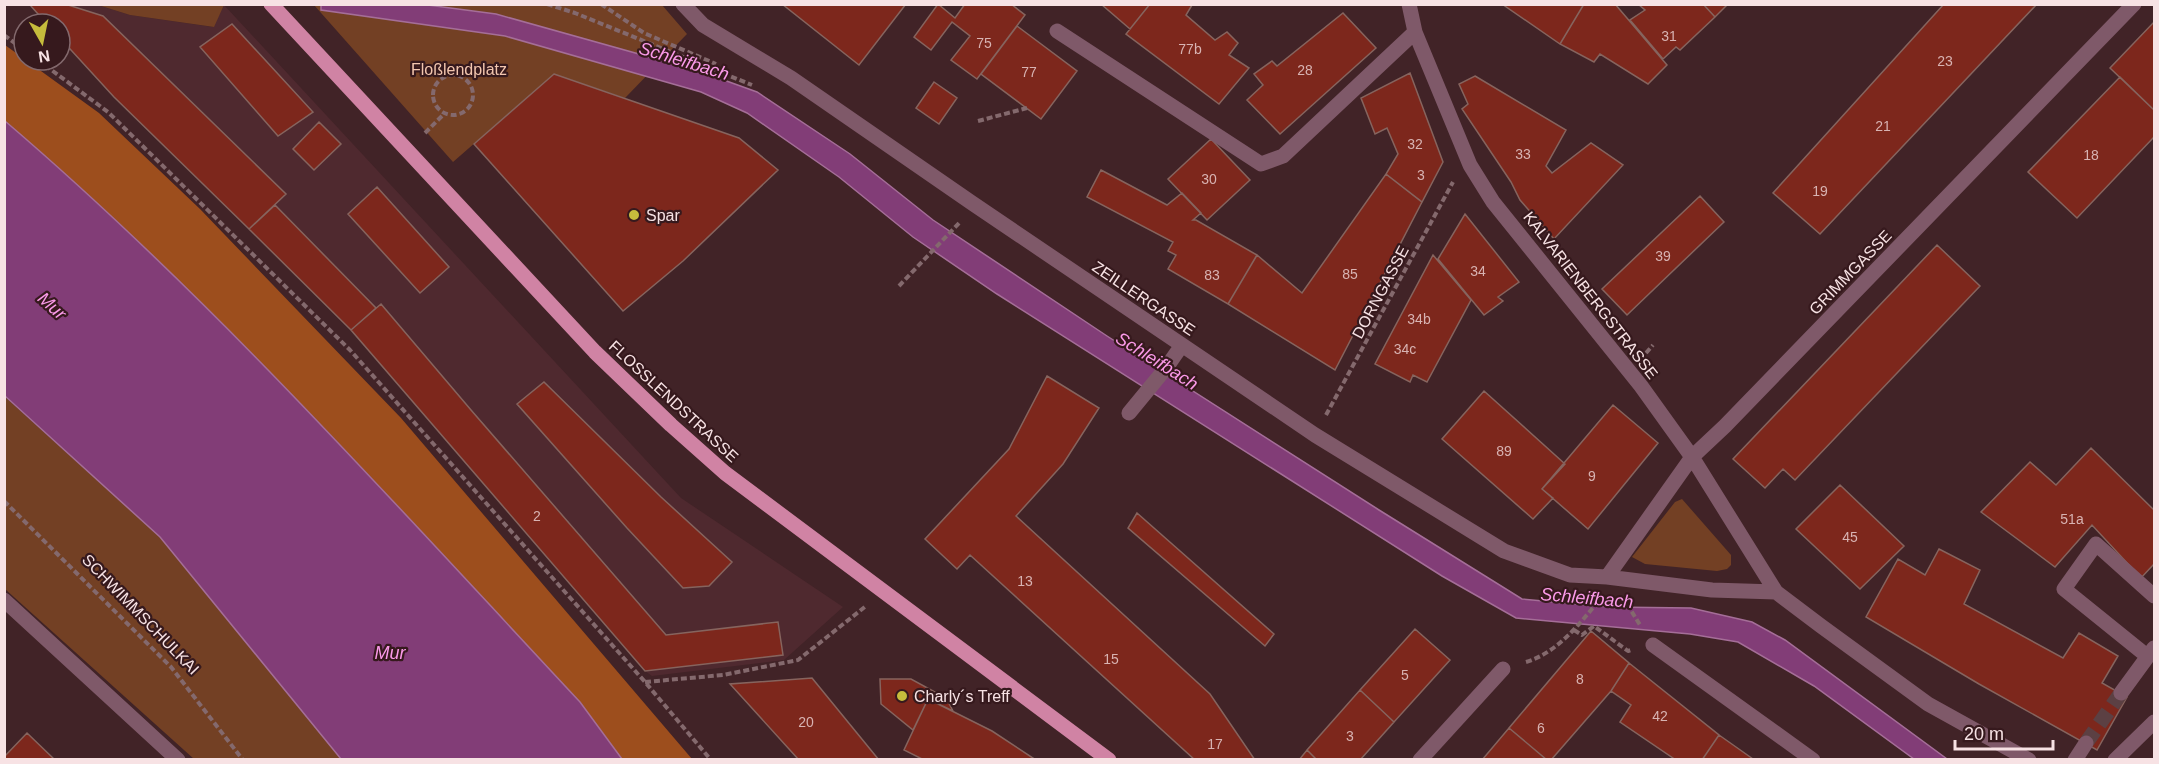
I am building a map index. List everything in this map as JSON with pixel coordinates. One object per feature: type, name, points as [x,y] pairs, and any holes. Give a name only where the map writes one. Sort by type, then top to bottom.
[{"type":"main road","name":"FLOSSLENDSTRASSE","points":[[271,4],[587,344],[628,385],[725,473],[882,592],[1110,759]]},
{"type":"street","name":"ZEILLERGASSE","points":[[683,4],[703,25],[790,78],[1315,435],[1504,551],[1570,575],[1607,577]]},
{"type":"street","name":"KALVARIENBERGSTRASSE","points":[[1409,4],[1415,32],[1470,165],[1493,202],[1641,386],[1692,457],[1776,592],[1928,704],[2029,759]]},
{"type":"street","name":"GRIMMGASSE","points":[[1607,577],[1692,457],[1734,417],[2134,4]]},
{"type":"street","points":[[1057,31],[1261,164],[1283,156],[1415,32]]},
{"type":"street","points":[[1129,413],[1167,368],[1182,345]]},
{"type":"street","points":[[2121,693],[2151,652],[2064,589],[2096,544],[2154,596]]},
{"type":"street","points":[[1607,577],[1712,590],[1776,592]]},
{"type":"street","points":[[4,600],[178,759]]},
{"type":"street","points":[[1653,645],[1813,759]]},
{"type":"street","points":[[1419,759],[1503,669]]},
{"type":"street","points":[[2115,759],[2154,722]]},
{"type":"street","points":[[2075,759],[2086,743]]},
{"type":"path","points":[[547,4],[575,13],[758,87]]},
{"type":"path","points":[[602,4],[644,33],[760,83],[790,78]]},
{"type":"path","points":[[54,72],[108,112],[350,350],[645,681],[711,759]]},
{"type":"path","points":[[422,136],[445,113],[461,112],[472,100],[471,88],[461,76],[447,76],[436,85],[433,92],[434,102],[445,113]]},
{"type":"path","points":[[978,121],[1027,108]]},
{"type":"path","name":"DORNGASSE","points":[[1315,435],[1454,180],[1470,165]]},
{"type":"path","points":[[899,286],[959,224]]},
{"type":"path","name":"SCHWIMMSCHULKAI","points":[[4,501],[171,668],[243,759]]},
{"type":"path","points":[[645,681],[723,675],[798,660],[882,592]]},
{"type":"path","points":[[1503,669],[1541,657],[1574,630],[1596,604]]},
{"type":"path","points":[[1627,604],[1643,630]]},
{"type":"path","points":[[1574,630],[1582,635],[1594,626],[1628,651],[1653,645]]},
{"type":"shaded area","points":[[30,5],[98,5],[130,15],[213,27],[224,5],[681,498],[843,607],[784,660],[652,676],[645,671],[351,330],[249,229],[72,37],[72,12],[36,12]]},
{"type":"shaded area","points":[[5,45],[12,50],[12,72],[42,72],[99,113],[200,209],[401,418],[692,759],[622,759],[580,702],[300,403],[156,258],[5,121]]},
{"type":"green space","points":[[224,4],[214,27],[130,15],[98,5]]},
{"type":"green space","name":"Floßlendplatz","points":[[314,5],[662,5],[687,34],[625,98],[554,74],[453,162]]},
{"type":"green space","points":[[4,396],[160,537],[341,759],[194,759],[5,589]]},
{"type":"green space","points":[[1682,499],[1731,555],[1731,565],[1727,569],[1717,571],[1645,564],[1632,557],[1675,502]]},
{"type":"water","points":[[420,4],[496,14],[696,70],[757,92],[850,154],[933,220],[1107,336],[1522,599],[1609,607],[1691,608],[1752,622],[1785,640],[1947,759],[1914,759],[1814,686],[1738,642],[1690,634],[1516,618],[1442,576],[997,294],[913,237],[839,177],[747,113],[701,92],[505,36],[321,10],[321,5]]},
{"type":"water","name":"Mur","points":[[5,121],[156,258],[300,403],[580,702],[622,759],[341,759],[160,537],[5,396]]},
{"type":"building","points":[[65,4],[103,16],[286,194],[249,229],[114,97],[72,51],[72,12],[36,12],[30,5]]},
{"type":"building","points":[[782,4],[906,4],[859,65]]},
{"type":"building","points":[[938,4],[955,18],[965,4],[1011,4],[1025,15],[977,79],[951,60],[970,36],[952,22],[931,50],[914,37]]},
{"type":"building","points":[[1101,4],[1150,4],[1130,29]]},
{"type":"building","points":[[1150,4],[1191,4],[1186,15],[1215,40],[1227,32],[1238,43],[1229,55],[1249,68],[1219,104],[1126,34]]},
{"type":"building","points":[[1502,4],[1584,4],[1560,44]]},
{"type":"building","points":[[1584,4],[1615,4],[1667,65],[1648,84],[1600,54],[1594,62],[1560,44]]},
{"type":"building","points":[[1638,4],[1703,4],[1715,17],[1680,50],[1676,47],[1663,59],[1630,20],[1645,10]]},
{"type":"building","points":[[1703,4],[1728,4],[1715,17]]},
{"type":"building","points":[[1944,4],[2037,4],[1820,234],[1773,193]]},
{"type":"building","points":[[1343,13],[1376,48],[1280,134],[1247,100],[1263,85],[1254,74],[1272,61],[1277,66]]},
{"type":"building","points":[[2154,22],[2154,110],[2110,68]]},
{"type":"building","points":[[232,24],[313,112],[278,136],[200,47]]},
{"type":"building","points":[[1017,26],[1077,71],[1041,119],[981,74]]},
{"type":"building","points":[[1410,73],[1443,162],[1422,202],[1386,174],[1398,154],[1387,128],[1375,134],[1361,98]]},
{"type":"building","name":"Spar","points":[[554,74],[739,138],[778,170],[683,261],[623,311],[474,144]]},
{"type":"building","points":[[1475,76],[1566,130],[1546,166],[1552,173],[1591,143],[1623,165],[1554,239],[1520,200],[1511,182],[1462,109],[1468,104],[1459,84]]},
{"type":"building","points":[[2120,77],[2154,110],[2154,137],[2077,218],[2028,172]]},
{"type":"building","points":[[934,82],[957,98],[939,124],[916,108]]},
{"type":"building","points":[[319,122],[341,144],[314,170],[293,149]]},
{"type":"building","points":[[1211,139],[1250,180],[1207,220],[1168,179]]},
{"type":"building","points":[[1101,170],[1167,205],[1182,193],[1201,213],[1193,220],[1257,255],[1228,304],[1168,269],[1176,255],[1168,251],[1173,242],[1087,197]]},
{"type":"building","points":[[1386,174],[1422,202],[1335,370],[1228,304],[1257,255],[1302,293]]},
{"type":"building","points":[[377,187],[449,267],[420,293],[348,214]]},
{"type":"building","points":[[1700,196],[1724,222],[1627,315],[1602,289]]},
{"type":"building","points":[[275,205],[376,308],[351,330],[249,229]]},
{"type":"building","points":[[1465,214],[1519,282],[1498,297],[1503,301],[1484,315],[1438,259]]},
{"type":"building","points":[[1937,245],[1980,286],[1795,480],[1783,469],[1765,488],[1733,459]]},
{"type":"building","points":[[1433,255],[1471,300],[1427,382],[1413,375],[1410,382],[1375,364]]},
{"type":"building","points":[[381,304],[666,635],[778,622],[783,655],[645,671],[351,330]]},
{"type":"building","points":[[1047,376],[1099,408],[1063,464],[1016,516],[1210,694],[1255,760],[1195,760],[970,555],[957,569],[925,539],[1009,449]]},
{"type":"building","points":[[544,382],[661,497],[732,562],[709,586],[683,588],[517,404]]},
{"type":"building","points":[[1484,391],[1565,464],[1542,489],[1553,498],[1533,519],[1442,439]]},
{"type":"building","points":[[1613,405],[1658,443],[1588,529],[1542,489]]},
{"type":"building","points":[[2091,448],[2154,510],[2154,564],[2141,578],[2092,525],[2055,567],[1981,512],[2030,462],[2056,485]]},
{"type":"building","points":[[1840,485],[1904,546],[1860,589],[1796,529]]},
{"type":"building","points":[[1137,513],[1274,634],[1265,646],[1128,528]]},
{"type":"building","points":[[1939,549],[1980,570],[1964,604],[2063,658],[2079,633],[2118,656],[2102,683],[2127,697],[2097,750],[1866,617],[1898,559],[1925,575]]},
{"type":"building","points":[[1415,629],[1450,660],[1394,722],[1360,690]]},
{"type":"building","points":[[1591,631],[1629,663],[1611,691],[1551,760],[1547,760],[1509,728]]},
{"type":"building","points":[[1629,663],[1719,735],[1702,760],[1676,760],[1620,722],[1631,705],[1611,691]]},
{"type":"building","points":[[812,678],[879,760],[799,760],[730,684]]},
{"type":"building","points":[[880,679],[911,679],[946,698],[953,711],[928,699],[913,730],[881,704]]},
{"type":"building","points":[[1360,690],[1394,722],[1360,760],[1317,760],[1307,750]]},
{"type":"building","points":[[928,699],[992,731],[1036,760],[924,760],[904,750]]},
{"type":"building","points":[[1509,728],[1547,760],[1482,760]]},
{"type":"building","points":[[27,733],[55,760],[4,760],[4,757]]},
{"type":"building","points":[[1719,735],[1753,759],[1754,760],[1702,760]]},
{"type":"building","points":[[1307,750],[1317,760],[1299,760]]},
{"type":"tunnel","points":[[2086,743],[2121,693]]},
{"type":"place","name":"Spar","points":[[634,215]]},
{"type":"place","name":"Charly´s Treff","points":[[902,696]]},
{"type":"water label","name":"Schleifbach","points":[[684,61]]},
{"type":"water label","name":"Schleifbach","points":[[1157,361]]},
{"type":"water label","name":"Schleifbach","points":[[1587,598]]}]
